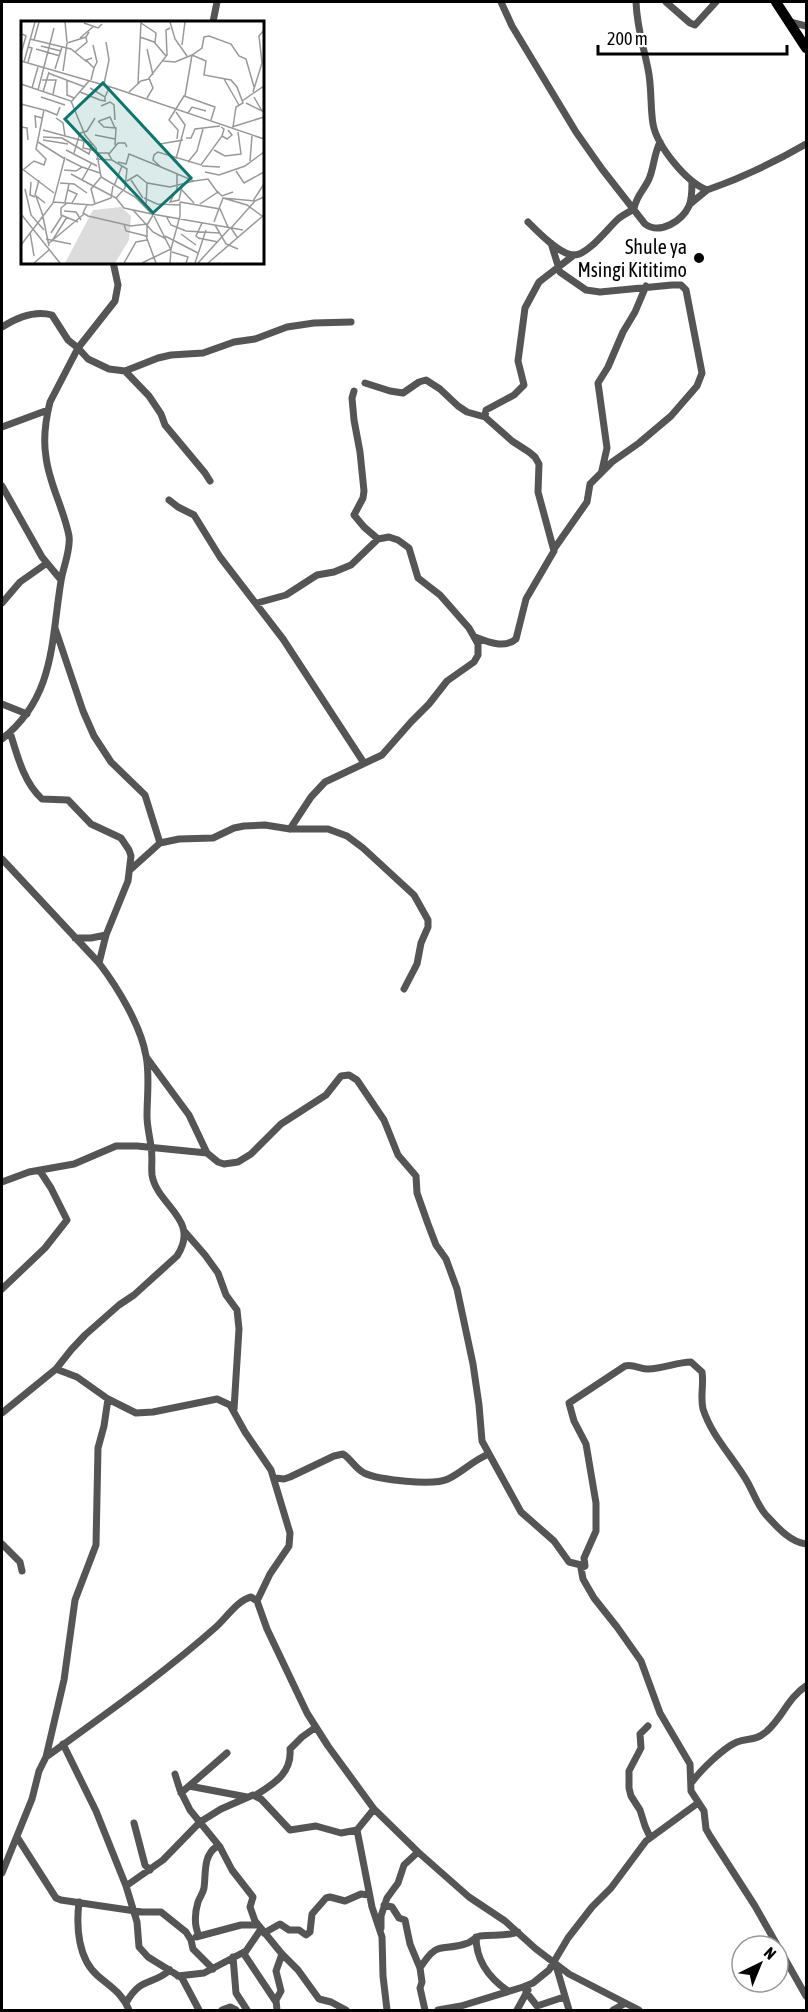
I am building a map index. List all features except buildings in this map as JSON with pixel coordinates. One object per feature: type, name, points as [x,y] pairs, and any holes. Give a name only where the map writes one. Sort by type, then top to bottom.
[{"type":"highway","points":[[776,2],[807,48]]},
{"type":"street","points":[[213,21],[217,2]]},
{"type":"street","points":[[501,2],[512,26],[576,132],[602,169],[650,228],[670,225],[707,190],[750,174],[807,144]]},
{"type":"street","points":[[636,2],[637,27],[649,77],[653,123],[660,142],[692,182],[707,190]]},
{"type":"street","points":[[666,2],[695,25],[716,2]]},
{"type":"street","points":[[790,22],[807,26]]},
{"type":"street","points":[[485,417],[486,410],[507,399],[524,385],[518,361],[525,308],[539,282],[557,266],[585,251],[619,218],[634,209],[636,200],[649,179],[654,154],[660,142]]},
{"type":"street","points":[[688,206],[692,182]]},
{"type":"street","points":[[528,222],[551,243],[568,254],[574,255]]},
{"type":"street","points":[[475,637],[502,644],[508,644],[516,639],[526,599],[549,563],[554,549],[587,502],[589,487],[603,470],[670,416],[698,386],[702,374],[686,290],[681,285],[646,286],[615,291],[586,290],[564,275],[557,266],[551,243]]},
{"type":"street","points":[[2,739],[27,714],[46,676],[51,659],[69,537],[46,456],[48,410],[78,348],[116,301],[118,285],[113,264]]},
{"type":"street","points":[[603,470],[607,448],[598,383],[608,367],[646,286]]},
{"type":"street","points":[[2,327],[22,316],[43,313],[52,315],[68,340],[88,358],[98,365],[124,371],[158,358],[203,353],[294,326],[314,322],[351,322]]},
{"type":"street","points":[[124,371],[149,396],[161,414],[165,425],[210,481]]},
{"type":"street","points":[[365,383],[403,393],[426,380],[467,412],[485,417],[500,432],[535,457],[540,473],[538,492],[554,549]]},
{"type":"street","points":[[354,392],[352,398],[354,420],[364,490],[363,498],[354,515],[358,522],[378,539]]},
{"type":"street","points":[[2,427],[48,410]]},
{"type":"street","points":[[2,486],[47,563],[61,580]]},
{"type":"street","points":[[169,500],[194,515],[220,557],[257,603],[329,707],[364,763]]},
{"type":"street","points":[[257,603],[286,595],[317,575],[334,572],[351,565],[378,539],[389,537],[409,548],[418,578],[440,595],[475,637],[479,650],[474,662],[447,681],[382,755],[325,782],[311,797],[290,829]]},
{"type":"street","points":[[3,599],[20,582],[47,563]]},
{"type":"street","points":[[55,626],[83,711],[94,736],[111,762],[145,795],[160,843]]},
{"type":"street","points":[[2,704],[27,714]]},
{"type":"street","points":[[10,732],[18,757],[36,794],[42,799],[68,800],[92,824],[121,838],[129,850],[130,870],[121,900],[106,935],[99,963]]},
{"type":"street","points":[[130,870],[160,843],[179,839],[213,838],[244,826],[328,829],[347,836],[414,895],[426,914],[429,924],[422,938],[417,964],[404,989]]},
{"type":"street","points":[[2,859],[108,974],[137,1027],[147,1058],[147,1123],[154,1180],[160,1193],[179,1218],[184,1232],[218,1273],[226,1295],[237,1310],[239,1329],[234,1410]]},
{"type":"street","points":[[75,938],[106,935]]},
{"type":"street","points":[[147,1058],[189,1115],[207,1154],[224,1164],[244,1159],[281,1124],[326,1095],[341,1076],[349,1075],[357,1080],[384,1120],[398,1155],[416,1176],[417,1193],[428,1224],[453,1277],[473,1364],[480,1405],[480,1433],[489,1454],[521,1512],[554,1541],[569,1562],[585,1566]]},
{"type":"street","points":[[2,1182],[10,1178],[74,1164],[116,1146],[207,1154]]},
{"type":"street","points":[[2,1288],[45,1248],[67,1220],[40,1171]]},
{"type":"street","points":[[2,1413],[56,1369],[85,1335],[177,1256],[181,1249],[184,1232]]},
{"type":"street","points":[[585,1566],[584,1558],[596,1531],[596,1503],[586,1444],[569,1404],[618,1370],[633,1365],[645,1370],[679,1362],[692,1362],[699,1368],[704,1380],[701,1401],[718,1439],[748,1483],[766,1516],[793,1540],[807,1544]]},
{"type":"street","points":[[56,1369],[69,1373],[108,1399],[136,1413],[153,1412],[217,1399],[228,1403],[263,1455],[275,1478],[287,1517],[289,1546],[270,1574],[257,1600],[267,1629],[297,1695],[316,1727],[374,1809],[469,1897],[505,1921],[569,1974],[639,2010]]},
{"type":"street","points":[[2,1873],[32,1799],[39,1771],[46,1757],[64,1680],[75,1600],[96,1545],[98,1448],[108,1399]]},
{"type":"street","points":[[275,1478],[290,1477],[343,1454],[361,1471],[374,1476],[422,1482],[444,1480],[476,1459],[489,1454]]},
{"type":"street","points":[[2,1544],[20,1562],[22,1572]]},
{"type":"street","points":[[585,1566],[581,1568],[582,1579],[640,1661],[660,1713],[690,1764],[691,1791],[704,1811],[706,1829],[755,1906],[807,1996]]},
{"type":"street","points":[[46,1757],[146,1685],[248,1598],[257,1600]]},
{"type":"street","points":[[692,1782],[707,1764],[733,1744],[753,1740],[766,1732],[788,1703],[807,1686]]},
{"type":"street","points":[[648,1726],[640,1734],[640,1748],[628,1777],[631,1797],[639,1807],[650,1836]]},
{"type":"street","points":[[126,1886],[173,1851],[200,1821],[247,1797],[256,1795],[276,1782],[290,1762],[290,1749],[316,1727]]},
{"type":"street","points":[[63,1744],[96,1811],[126,1886],[137,1923],[139,1947],[148,1957],[178,1976],[186,1985],[199,2010]]},
{"type":"street","points":[[182,1793],[227,1753]]},
{"type":"street","points":[[175,1774],[190,1810],[253,1897],[250,1907],[261,1929],[298,1970],[319,1999],[346,2010]]},
{"type":"street","points":[[189,1786],[247,1797]]},
{"type":"street","points":[[256,1795],[290,1830],[316,1826],[341,1833],[357,1830],[374,1809]]},
{"type":"street","points":[[517,2010],[532,1983],[549,1970],[568,1938],[592,1907],[611,1888],[650,1836],[698,1803]]},
{"type":"street","points":[[134,1823],[145,1865],[150,1870]]},
{"type":"street","points":[[357,1830],[369,1894],[382,1937]]},
{"type":"street","points":[[17,1837],[52,1894],[62,1900],[165,1914],[190,1937],[193,1949],[213,1969]]},
{"type":"street","points":[[199,1935],[195,1926],[197,1909],[204,1889],[207,1862],[212,1850],[219,1847]]},
{"type":"street","points":[[387,2010],[381,1925],[384,1905],[388,1895],[398,1883],[403,1866],[418,1852]]},
{"type":"street","points":[[190,1937],[241,1925],[261,1929],[280,1924],[288,1930],[299,1930],[305,1935],[308,1934],[312,1914],[326,1898],[345,1901],[361,1894],[369,1894]]},
{"type":"street","points":[[79,1902],[78,1927],[86,1961],[98,1976],[118,1991],[129,2010]]},
{"type":"street","points":[[384,1905],[392,1907],[399,1918],[405,1920],[410,1944],[420,1968],[422,1982],[420,1988],[425,2010]]},
{"type":"street","points":[[178,1976],[200,1974],[244,1952],[261,1929]]},
{"type":"street","points":[[420,1968],[432,1951],[469,1942],[476,1937],[502,1936],[518,1932]]},
{"type":"street","points":[[476,1937],[487,1974],[508,1991]]},
{"type":"street","points":[[244,1952],[276,2002],[277,2010]]},
{"type":"street","points":[[276,2002],[281,1991],[276,1968],[282,1954]]},
{"type":"street","points":[[233,1957],[236,1993],[247,2010]]},
{"type":"street","points":[[555,1962],[569,2010]]},
{"type":"street","points":[[126,2003],[142,1984],[160,1979],[170,1970]]},
{"type":"street","points":[[438,2010],[456,2009],[532,1983]]},
{"type":"street","points":[[526,1992],[537,2006],[564,1997]]},
{"type":"street","points":[[613,2010],[624,2004]]},
{"type":"street","points":[[222,2010],[230,2007],[236,2010]]},
{"type":"place","name":"Shule ya Msingi Kititimo","points":[[699,258]]}]
